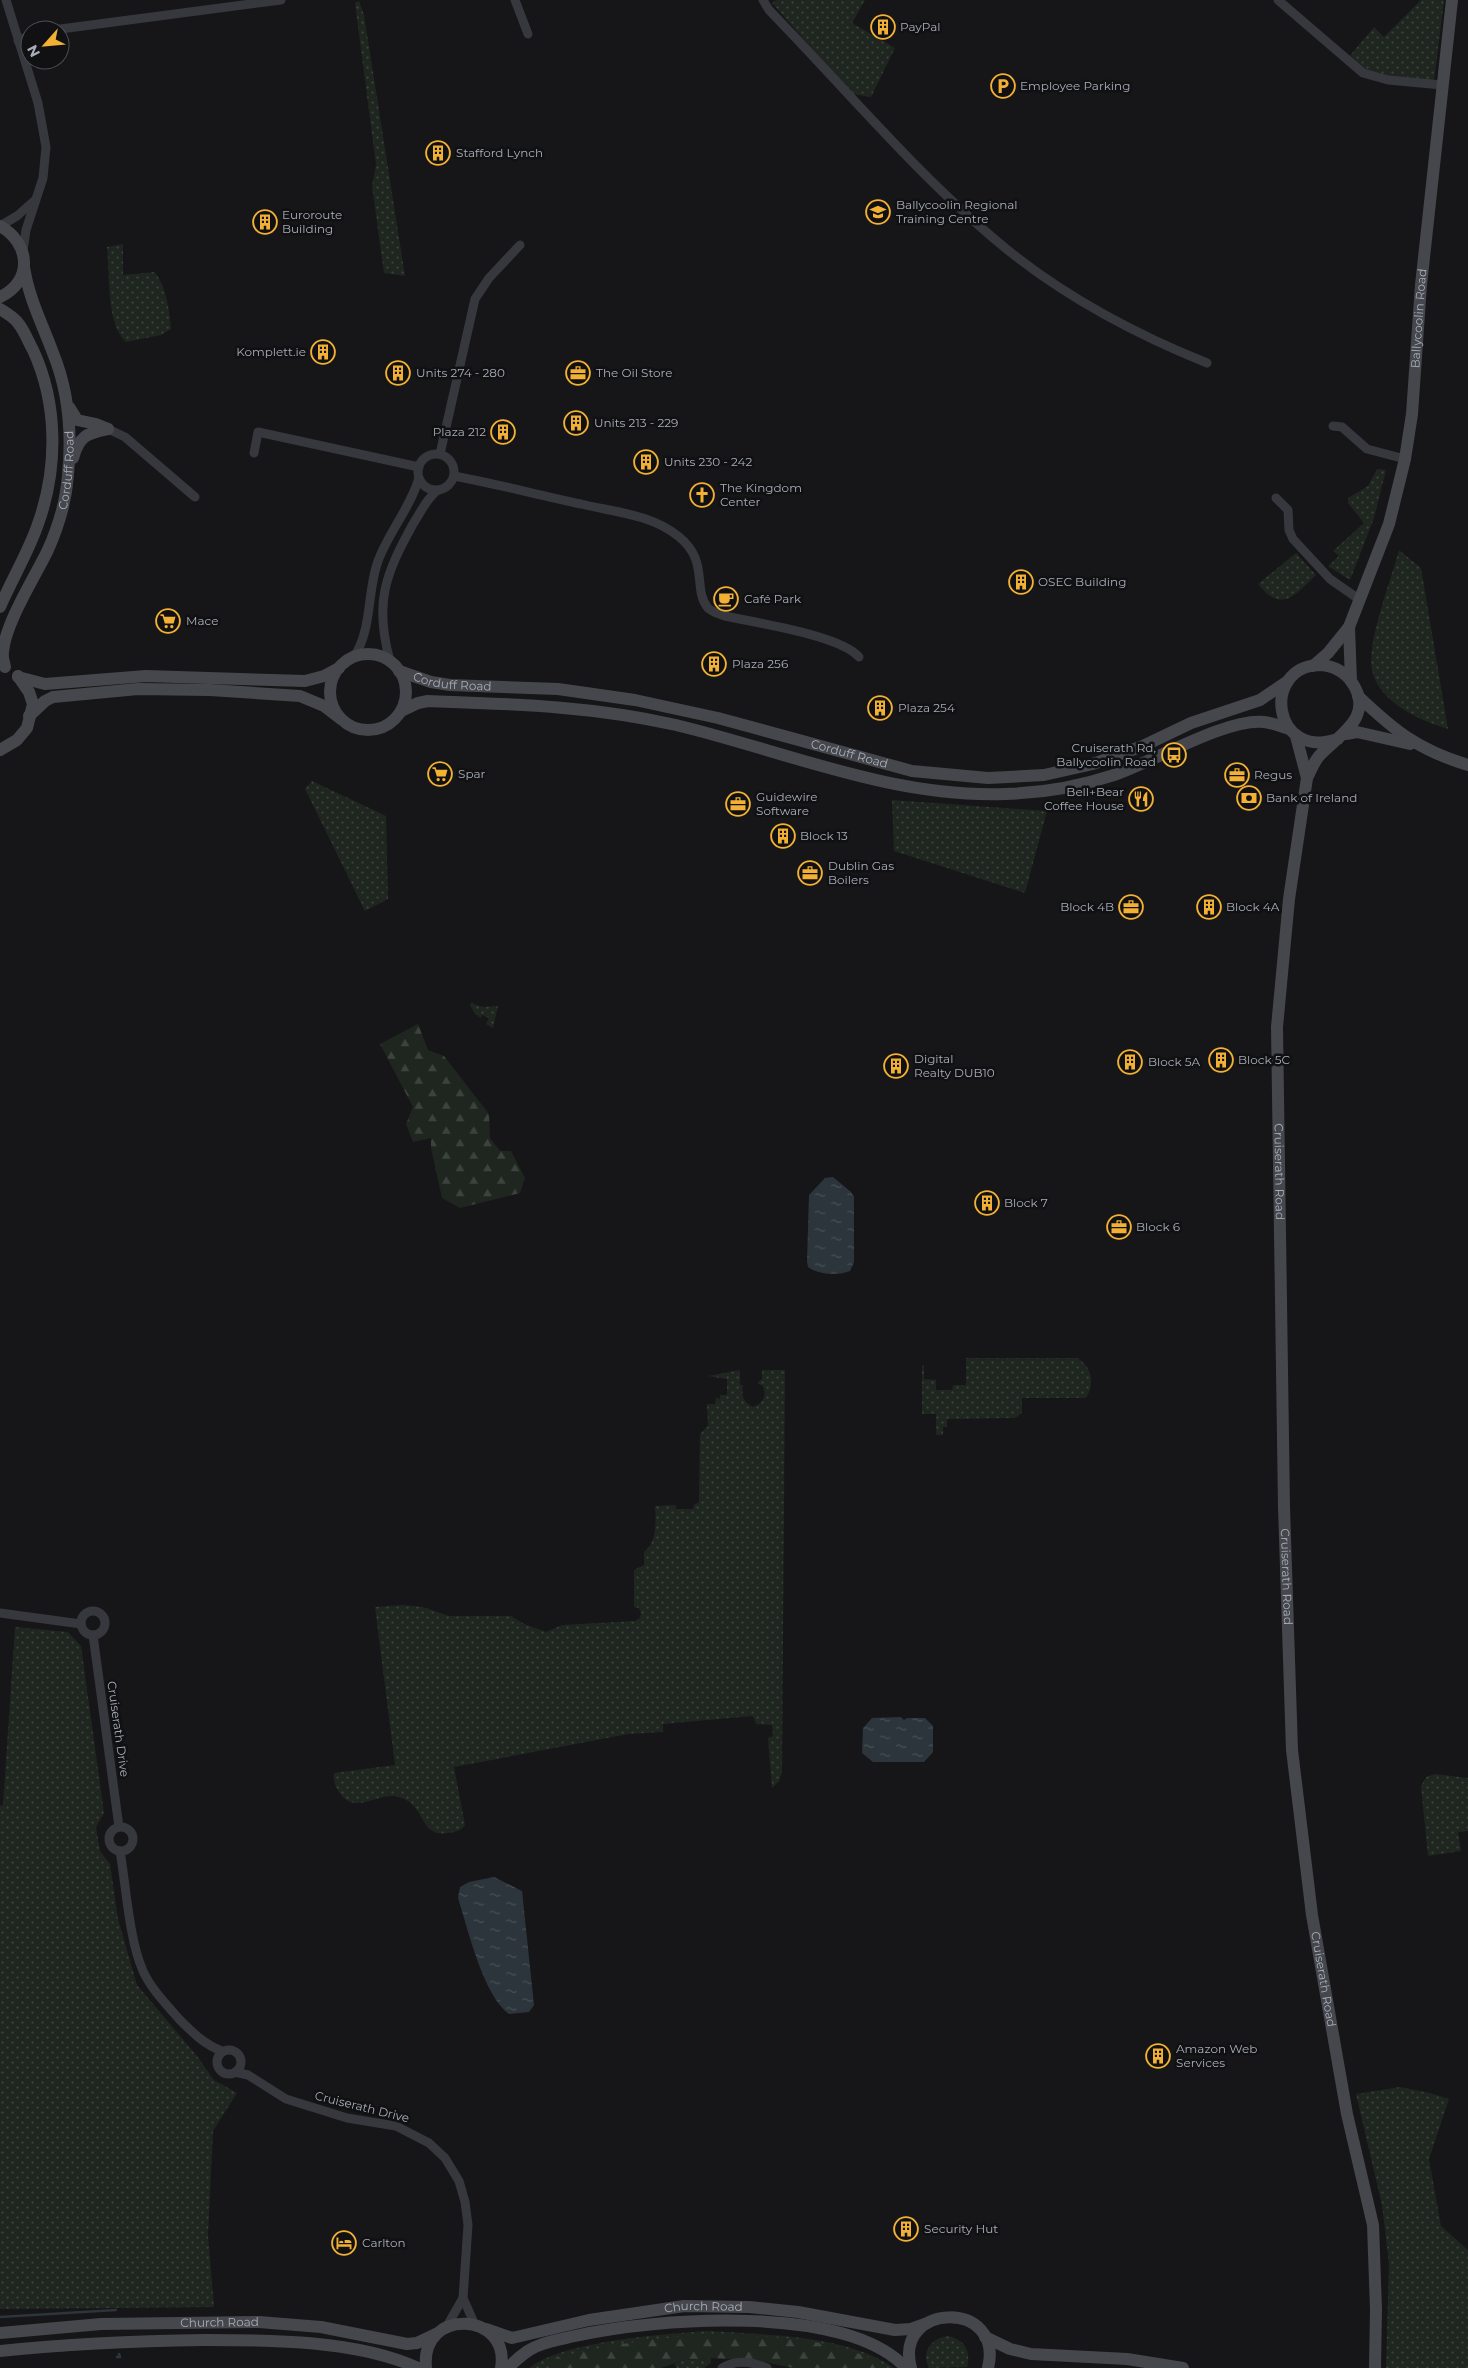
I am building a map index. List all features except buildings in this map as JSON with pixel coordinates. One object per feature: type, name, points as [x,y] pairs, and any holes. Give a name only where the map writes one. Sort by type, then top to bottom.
[{"type":"main road","name":"Ballycoolin Road","points":[[1313,666],[1328,653],[1350,627],[1389,524],[1405,459],[1412,414],[1421,285],[1452,0]]},
{"type":"main road","points":[[0,226],[18,240],[23,250]]},
{"type":"main road","name":"Corduff Road","points":[[3,666],[3,653],[8,634],[47,551],[61,515],[68,476],[70,444],[68,404],[53,352],[31,302],[24,267],[23,250]]},
{"type":"main road","points":[[0,297],[14,288],[21,277],[24,267]]},
{"type":"main road","name":"Corduff Road","points":[[0,309],[18,322],[37,360],[45,383],[53,433],[52,459],[45,504],[29,547],[0,607]]},
{"type":"main road","points":[[68,404],[77,420],[108,429]]},
{"type":"main road","points":[[68,476],[77,444],[84,436],[108,429]]},
{"type":"main road","name":"Ballycoolin Road","points":[[1350,627],[1351,681]]},
{"type":"main road","points":[[18,677],[45,684],[146,676],[305,681],[324,676],[354,657],[372,654],[390,661],[400,671],[406,691],[401,711],[389,724],[372,730],[354,728],[324,706],[300,696],[210,690],[138,689],[53,697],[45,701],[29,716]]},
{"type":"main road","points":[[0,750],[17,740],[27,728],[33,704],[29,692],[18,677],[3,666]]},
{"type":"main road","points":[[1415,745],[1395,730],[1358,696],[1351,681],[1334,668],[1313,666],[1295,674],[1288,682],[1282,694],[1281,708],[1284,720],[1293,733],[1314,743],[1325,744],[1357,732],[1415,745],[1468,765]]},
{"type":"main road","points":[[339,668],[333,678],[330,694],[335,710],[342,719]]},
{"type":"main road","name":"Corduff Road","points":[[400,671],[431,682],[450,685],[558,689],[635,700],[718,718],[912,771],[988,778],[1044,775],[1093,764],[1143,746],[1191,723],[1260,700],[1288,682]]},
{"type":"main road","points":[[1342,737],[1355,721],[1358,712],[1358,696]]},
{"type":"main road","name":"Corduff Road","points":[[401,711],[428,700],[501,702],[594,710],[715,735],[823,766],[917,789],[984,795],[1034,793],[1089,782],[1139,765],[1238,724],[1264,722],[1293,733]]},
{"type":"main road","name":"Cruiserath Road","points":[[1293,733],[1307,778]]},
{"type":"main road","name":"Cruiserath Road","points":[[1342,737],[1318,756],[1307,778],[1289,900],[1278,1027],[1284,1506],[1292,1750],[1312,1915],[1347,2114],[1373,2225],[1376,2263],[1375,2368]]},
{"type":"main road","name":"Church Road","points":[[0,2333],[101,2324],[259,2322],[321,2327],[407,2344],[417,2343],[455,2323],[481,2327],[512,2338],[589,2320],[684,2306],[749,2307],[798,2312],[895,2330],[911,2329],[943,2316],[959,2317],[972,2323],[985,2337]]},
{"type":"main road","name":"Church Road","points":[[508,2368],[520,2356],[536,2346],[559,2340],[622,2328],[707,2321],[776,2323],[856,2338],[882,2348],[906,2368]]},
{"type":"main road","points":[[911,2368],[910,2349],[912,2341],[924,2324]]},
{"type":"main road","points":[[481,2327],[497,2342],[501,2352],[501,2368]]},
{"type":"main road","points":[[426,2368],[426,2353],[442,2330]]},
{"type":"main road","points":[[985,2337],[990,2352],[988,2368]]},
{"type":"main road","points":[[985,2337],[1010,2349],[1031,2354],[1127,2359],[1183,2368]]},
{"type":"main road","points":[[1365,2368],[1375,2339]]},
{"type":"main road","name":"Church Road","points":[[0,2351],[116,2342],[280,2340],[369,2352],[418,2368]]},
{"type":"street","points":[[6,0],[38,103],[45,134],[45,166],[40,189],[34,201],[23,250]]},
{"type":"street","points":[[70,28],[281,0]]},
{"type":"street","points":[[515,0],[528,34]]},
{"type":"street","points":[[765,0],[768,10],[945,195],[1005,248],[1035,271],[1099,312],[1163,345],[1207,363]]},
{"type":"street","points":[[1278,0],[1363,72],[1388,80],[1442,85]]},
{"type":"street","points":[[0,226],[17,216],[34,201]]},
{"type":"street","points":[[440,454],[475,298],[489,278],[520,245]]},
{"type":"street","points":[[1332,426],[1342,426],[1366,449],[1405,459]]},
{"type":"street","points":[[108,429],[124,438],[195,497]]},
{"type":"street","points":[[254,453],[258,432],[419,467]]},
{"type":"street","points":[[354,657],[362,646],[366,630],[371,587],[377,564],[414,494],[421,462],[430,455],[440,454],[446,456],[453,465],[454,476],[448,486],[438,490],[426,501],[390,568],[384,595],[382,617],[384,644],[390,661]]},
{"type":"street","points":[[454,476],[493,483],[650,520],[679,537],[692,550],[699,568],[703,599],[709,609],[724,616],[834,641],[854,651],[859,657]]},
{"type":"street","points":[[419,478],[426,487],[438,490]]},
{"type":"street","points":[[1276,498],[1288,510],[1293,539],[1330,579],[1360,600]]},
{"type":"street","points":[[95,1611],[102,1615],[105,1622],[103,1629],[93,1635],[86,1633],[81,1624],[83,1617],[88,1612],[95,1611]]},
{"type":"street","points":[[0,1613],[81,1624]]},
{"type":"street","name":"Cruiserath Drive","points":[[93,1635],[119,1827]]},
{"type":"street","points":[[120,1851],[130,1846],[133,1838],[130,1831],[119,1827],[110,1833],[109,1840],[112,1846],[120,1851],[134,1943],[143,1971],[169,2008],[210,2047],[217,2064],[224,2073],[238,2068],[237,2053],[210,2047]]},
{"type":"street","points":[[217,2064],[217,2057],[222,2051]]},
{"type":"street","name":"Cruiserath Drive","points":[[238,2068],[286,2099],[347,2118],[403,2128],[429,2142],[445,2158],[459,2181],[468,2225],[463,2298]]},
{"type":"street","points":[[442,2330],[463,2298],[481,2327]]},
{"type":"street","points":[[722,2368],[730,2363],[754,2363],[767,2368]]},
{"type":"green space","points":[[776,0],[865,0],[852,23],[895,48],[871,97],[852,94],[772,3]]},
{"type":"green space","points":[[1421,0],[1444,0],[1434,81],[1381,77],[1364,71],[1348,58],[1374,27],[1384,37]]},
{"type":"green space","points":[[359,1],[364,15],[405,276],[384,273],[372,186],[376,165],[355,3]]},
{"type":"green space","points":[[123,244],[123,275],[155,272],[165,292],[171,329],[161,335],[126,342],[115,323],[110,298],[107,247]]},
{"type":"green space","points":[[1377,469],[1386,470],[1374,518],[1350,580],[1328,566],[1339,556],[1333,551],[1364,523],[1348,503],[1348,498],[1368,486]]},
{"type":"green space","points":[[1399,550],[1421,568],[1448,729],[1414,715],[1392,701],[1383,692],[1372,670],[1371,658],[1376,627]]},
{"type":"green space","points":[[1296,553],[1316,575],[1295,595],[1281,600],[1274,598],[1258,584]]},
{"type":"green space","points":[[312,781],[386,816],[388,899],[365,911],[305,789]]},
{"type":"green space","points":[[892,800],[1047,811],[1025,893],[894,851]]},
{"type":"green space","points":[[471,1003],[483,1007],[498,1006],[493,1028],[486,1024],[489,1018],[482,1015],[481,1018],[475,1014],[470,1005]]},
{"type":"green space","points":[[418,1024],[428,1050],[444,1056],[489,1114],[490,1138],[500,1151],[511,1151],[525,1178],[520,1193],[460,1208],[442,1198],[431,1148],[431,1138],[413,1142],[406,1124],[413,1107],[380,1044]]},
{"type":"green space","points":[[966,1358],[1077,1358],[1089,1370],[1091,1381],[1089,1393],[1086,1398],[1022,1398],[1022,1413],[1015,1418],[947,1419],[947,1427],[943,1427],[943,1435],[936,1435],[936,1414],[922,1414],[922,1365],[924,1365],[924,1379],[936,1380],[936,1390],[952,1390],[953,1385],[966,1385]]},
{"type":"green space","points":[[740,1370],[740,1385],[743,1385],[742,1392],[744,1398],[753,1407],[762,1401],[764,1396],[763,1386],[757,1383],[762,1379],[762,1370],[785,1370],[782,1772],[779,1781],[772,1788],[768,1738],[773,1736],[772,1725],[756,1724],[753,1716],[663,1724],[663,1732],[628,1734],[454,1767],[465,1825],[460,1830],[453,1832],[439,1833],[432,1830],[427,1826],[414,1806],[399,1797],[383,1797],[359,1803],[345,1799],[335,1785],[334,1773],[395,1765],[375,1607],[403,1605],[423,1607],[449,1616],[511,1616],[524,1624],[546,1632],[562,1625],[635,1621],[640,1618],[639,1608],[634,1607],[634,1570],[644,1565],[644,1552],[653,1537],[655,1506],[676,1505],[676,1509],[693,1509],[694,1505],[699,1502],[700,1434],[708,1426],[707,1404],[715,1404],[716,1398],[720,1399],[720,1395],[727,1395],[727,1379],[708,1376]]},
{"type":"green space","points":[[15,1627],[68,1632],[81,1646],[104,1813],[96,1827],[100,1851],[110,1864],[118,1919],[137,1985],[197,2056],[214,2080],[237,2093],[213,2131],[208,2235],[214,2307],[0,2309],[0,1806],[3,1805]]},
{"type":"green space","points":[[1435,1774],[1468,1778],[1468,1831],[1458,1832],[1461,1851],[1428,1856],[1421,1786],[1426,1777]]},
{"type":"green space","points":[[1400,2087],[1449,2099],[1429,2159],[1441,2226],[1468,2250],[1468,2368],[1386,2368],[1389,2264],[1382,2205],[1356,2094]]},
{"type":"green space","points":[[708,2331],[804,2338],[829,2342],[853,2348],[875,2357],[894,2368],[883,2368],[794,2344],[566,2368],[529,2368],[565,2351],[589,2345],[666,2334]]},
{"type":"green space","points":[[687,2336],[764,2337],[817,2343],[867,2357],[888,2368],[793,2368],[759,2361],[711,2358],[684,2360],[661,2368],[552,2368],[550,2360],[618,2345]]},
{"type":"green space","points":[[948,2336],[963,2343],[968,2356],[967,2367],[929,2368],[926,2357],[929,2347],[942,2337]]},
{"type":"green space","points":[[711,2358],[711,2363],[704,2368],[677,2368],[674,2364],[684,2360]]},
{"type":"water","points":[[833,1177],[851,1192],[854,1197],[854,1262],[850,1271],[834,1274],[812,1270],[808,1267],[807,1262],[809,1195],[825,1178]]},
{"type":"water","points":[[901,1717],[904,1720],[907,1718],[925,1718],[933,1726],[933,1752],[924,1762],[873,1762],[862,1753],[863,1728],[872,1718]]},
{"type":"water","points":[[494,1877],[522,1891],[534,2005],[529,2012],[509,2014],[491,1992],[477,1960],[458,1898],[460,1887],[469,1882]]},
{"type":"waterway","points":[[0,2317],[116,2310]]},
{"type":"waterway","points":[[117,2357],[120,2357],[119,2354]]},
{"type":"place","name":"PayPal","points":[[883,27]]},
{"type":"place","name":"Employee Parking","points":[[1003,86]]},
{"type":"place","name":"Stafford Lynch","points":[[438,153]]},
{"type":"place","name":"Ballycoolin Regional Training Centre","points":[[878,212]]},
{"type":"place","name":"Euroroute Building","points":[[265,222]]},
{"type":"place","name":"Komplett.ie","points":[[323,352]]},
{"type":"place","name":"Units 274 - 280","points":[[398,373]]},
{"type":"place","name":"The Oil Store","points":[[578,373]]},
{"type":"place","name":"Units 213 - 229","points":[[576,423]]},
{"type":"place","name":"Plaza 212","points":[[503,432]]},
{"type":"place","name":"Units 230 - 242","points":[[646,462]]},
{"type":"place","name":"The Kingdom Center","points":[[702,495]]},
{"type":"place","name":"OSEC Building","points":[[1021,582]]},
{"type":"place","name":"Café Park","points":[[726,599]]},
{"type":"place","name":"Mace","points":[[168,621]]},
{"type":"place","name":"Plaza 256","points":[[714,664]]},
{"type":"place","name":"Plaza 254","points":[[880,708]]},
{"type":"place","name":"Cruiserath Rd, Ballycoolin Road","points":[[1174,755]]},
{"type":"place","name":"Spar","points":[[440,774]]},
{"type":"place","name":"Regus","points":[[1237,775]]},
{"type":"place","name":"Bank of Ireland","points":[[1249,798]]},
{"type":"place","name":"Bell+Bear Coffee House","points":[[1141,799]]},
{"type":"place","name":"Guidewire Software","points":[[738,804]]},
{"type":"place","name":"Block 13","points":[[783,836]]},
{"type":"place","name":"Dublin Gas Boilers","points":[[810,873]]},
{"type":"place","name":"Block 4B","points":[[1131,907]]},
{"type":"place","name":"Block 4A","points":[[1209,907]]},
{"type":"place","name":"Block 5C","points":[[1221,1060]]},
{"type":"place","name":"Block 5A","points":[[1130,1062]]},
{"type":"place","name":"Digital Realty DUB10","points":[[896,1066]]},
{"type":"place","name":"Block 7","points":[[987,1203]]},
{"type":"place","name":"Block 6","points":[[1119,1227]]},
{"type":"place","name":"Amazon Web Services","points":[[1158,2056]]},
{"type":"place","name":"Security Hut","points":[[906,2229]]},
{"type":"place","name":"Carlton","points":[[344,2243]]}]
